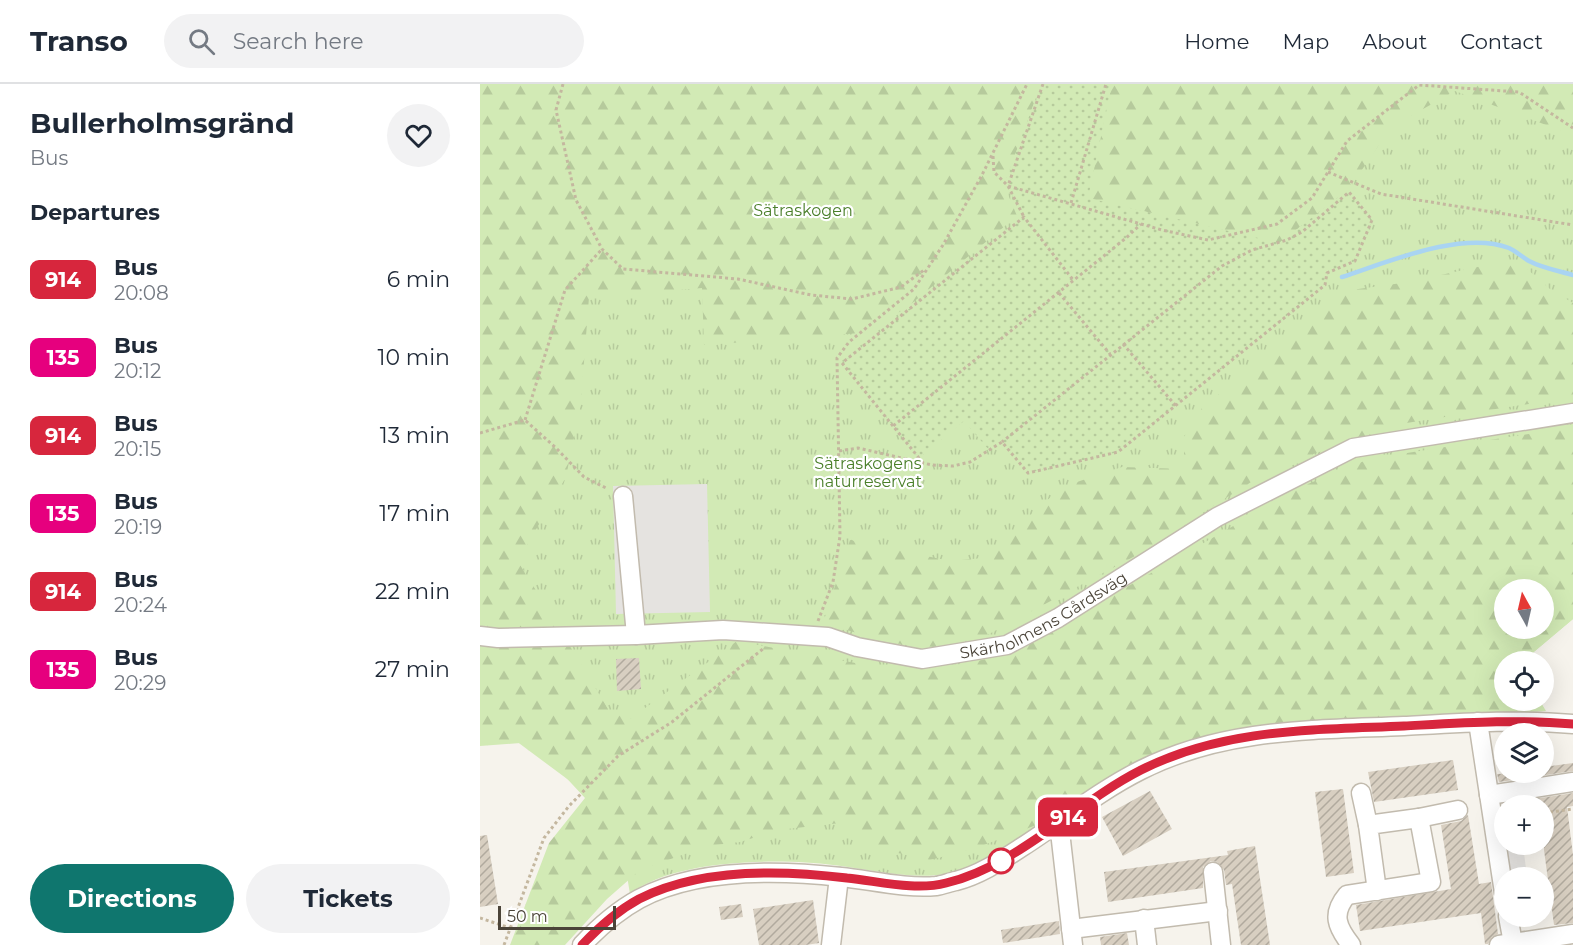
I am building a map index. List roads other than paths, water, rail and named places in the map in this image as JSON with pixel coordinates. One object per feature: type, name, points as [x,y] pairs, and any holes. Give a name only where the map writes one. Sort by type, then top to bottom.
[{"type":"street","name":"Skärholmens Gårdsväg","points":[[480,636],[498,638],[636,635],[723,630],[828,638],[857,647],[922,659],[1007,645],[1058,618],[1217,517],[1353,448],[1573,413]]},
{"type":"street","points":[[623,496],[636,635]]},
{"type":"street","points":[[582,945],[600,926],[639,899],[661,889],[689,881],[765,873],[797,873],[935,886],[963,879],[989,868],[1141,770],[1200,746],[1242,737],[1295,731],[1478,722],[1545,721],[1573,724]]},
{"type":"street","points":[[1478,722],[1500,867]]},
{"type":"street","points":[[1489,795],[1573,782]]},
{"type":"street","points":[[1361,793],[1377,891]]},
{"type":"street","points":[[1368,825],[1458,810]]},
{"type":"street","points":[[1351,945],[1336,918],[1339,904],[1347,895],[1431,882],[1419,818]]},
{"type":"street","points":[[1059,823],[1072,937],[1144,919],[1218,911]]},
{"type":"street","points":[[1213,872],[1221,945]]},
{"type":"street","points":[[831,945],[839,877]]},
{"type":"street","points":[[1144,919],[1147,945]]},
{"type":"street","points":[[1507,927],[1506,944],[1573,934]]},
{"type":"waterway","points":[[1342,277],[1425,250],[1470,243],[1490,243],[1509,248],[1534,263],[1573,275]]},
{"type":"park label","name":"Sätraskogen","points":[[803,210]]},
{"type":"park label","name":"Sätraskogens naturreservat","points":[[868,472]]}]
